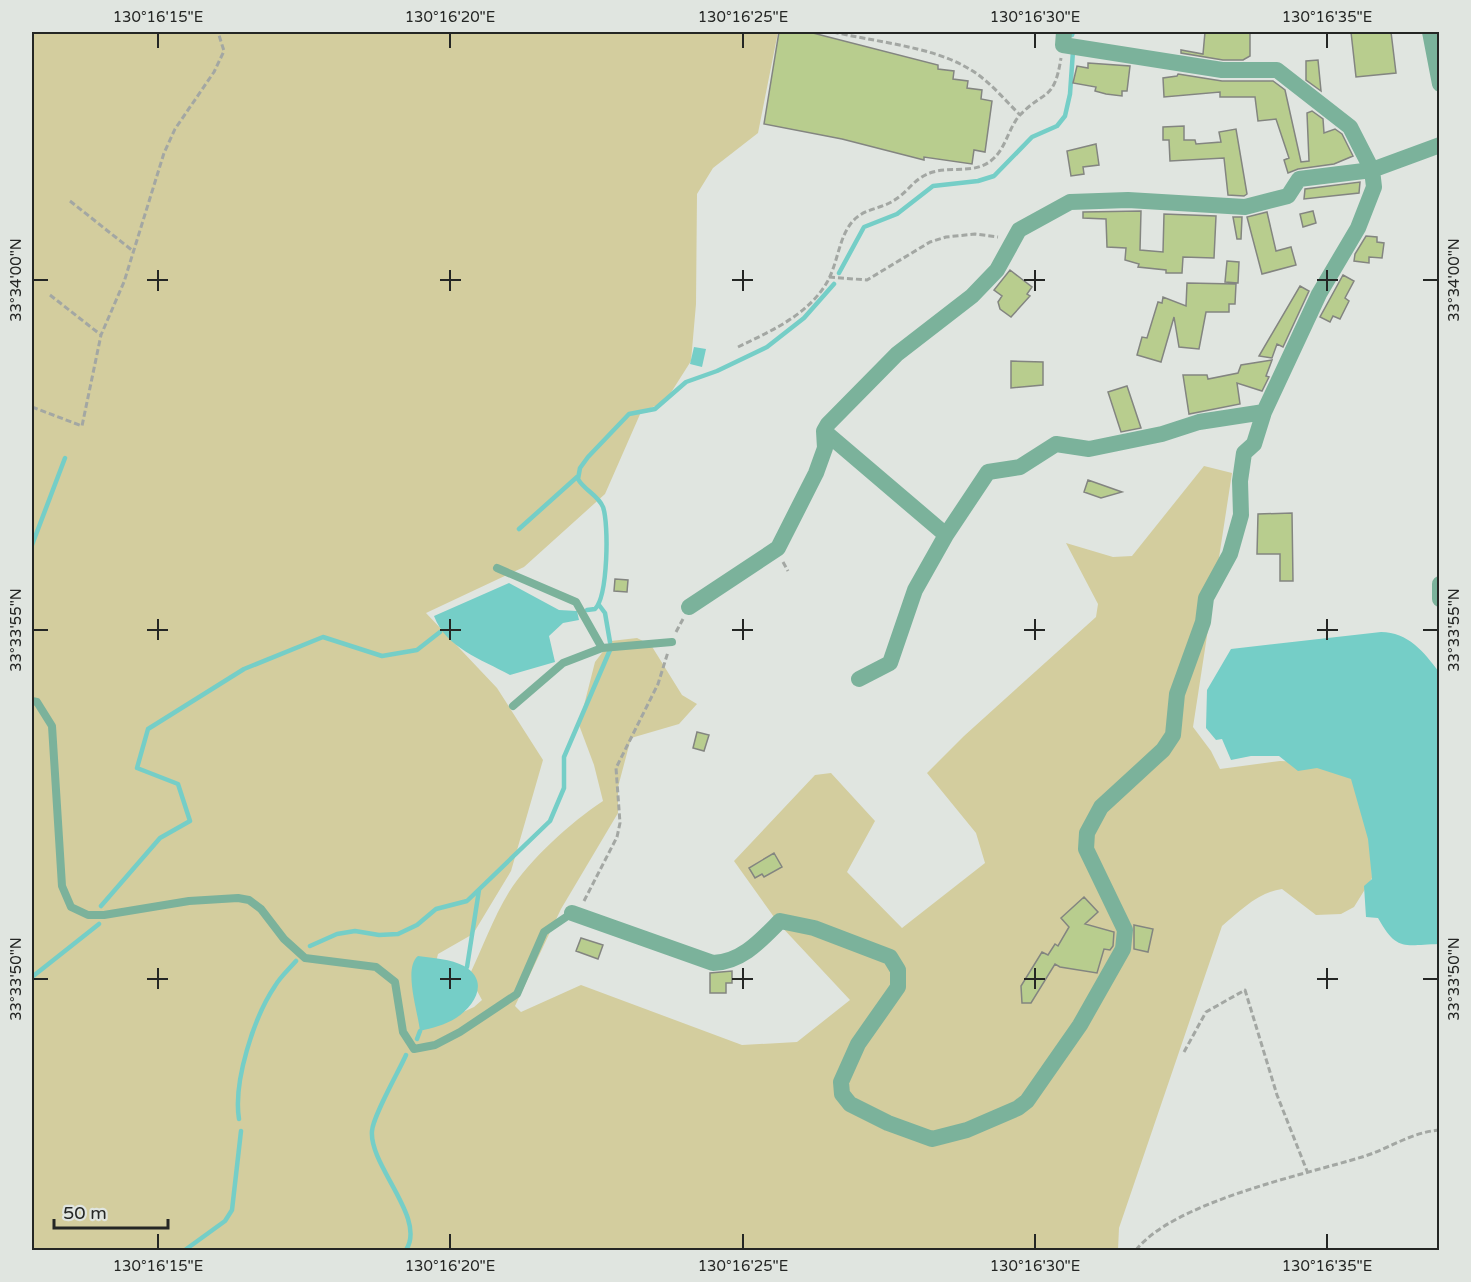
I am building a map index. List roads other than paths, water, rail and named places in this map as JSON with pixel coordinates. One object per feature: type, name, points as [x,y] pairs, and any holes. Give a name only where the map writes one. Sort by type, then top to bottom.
[{"type":"street","points":[[1430,32],[1440,84]]},
{"type":"street","points":[[572,913],[713,963],[727,962],[747,952],[780,921],[814,928],[890,957],[898,970],[898,987],[858,1044],[841,1082],[842,1094],[850,1104],[888,1123],[932,1139],[967,1130],[1018,1108],[1027,1101],[1073,1035],[1123,949],[1125,930],[1086,849],[1087,833],[1101,807],[1163,750],[1173,735],[1177,694],[1203,622],[1206,598],[1230,554],[1241,515],[1240,481],[1244,453],[1254,444],[1264,412],[1319,294],[1358,228],[1374,187],[1372,170],[1350,127],[1277,70],[1222,70],[1064,38]]},
{"type":"street","points":[[688,607],[778,548],[816,473],[825,448],[824,431],[897,354],[972,296],[997,270],[1011,240],[1019,230],[1070,202],[1128,200],[1245,207],[1288,196],[1299,179],[1372,170],[1440,145]]},
{"type":"street","points":[[859,679],[890,663],[915,590],[945,535],[988,472],[1020,467],[1056,444],[1089,449],[1162,434],[1198,422],[1264,412]]},
{"type":"street","points":[[824,431],[945,535]]},
{"type":"street","points":[[1440,584],[1440,598]]},
{"type":"lane","points":[[497,568],[576,602],[602,648]]},
{"type":"lane","points":[[513,706],[563,663],[602,648],[672,642]]},
{"type":"lane","points":[[32,701],[37,702],[52,726],[62,886],[71,907],[88,915],[104,915],[189,901],[238,898],[249,900],[261,909],[284,939],[305,958],[376,967],[395,981],[403,1032],[414,1049],[435,1045],[460,1032],[517,994],[544,932],[572,913]]},
{"type":"water","points":[[694,347],[706,349],[702,367],[690,364]]},
{"type":"water","points":[[509,583],[559,610],[577,611],[579,620],[563,623],[549,636],[555,662],[510,675],[456,645],[440,627],[434,616]]},
{"type":"water","points":[[1381,632],[1407,639],[1427,657],[1439,672],[1439,944],[1403,944],[1391,937],[1378,918],[1366,917],[1364,886],[1372,879],[1368,839],[1351,779],[1317,768],[1298,771],[1279,756],[1251,756],[1231,760],[1222,739],[1216,740],[1206,728],[1207,690],[1231,649]]},
{"type":"water","points":[[418,956],[448,960],[464,966],[472,972],[478,986],[474,1000],[463,1013],[447,1023],[420,1031],[412,980],[414,962]]},
{"type":"waterway","points":[[839,273],[864,227],[897,214],[933,186],[978,181],[994,176],[1032,137],[1057,126],[1065,116],[1070,94],[1073,51]]},
{"type":"waterway","points":[[587,610],[595,609],[603,590],[607,543],[603,507],[578,479],[580,468],[588,457],[629,414],[655,409],[686,382],[717,371],[767,347],[804,318],[834,284]]},
{"type":"waterway","points":[[32,545],[65,458]]},
{"type":"waterway","points":[[519,529],[577,477]]},
{"type":"waterway","points":[[599,605],[605,613],[610,642]]},
{"type":"waterway","points":[[101,906],[160,838],[190,821],[178,784],[137,768],[148,729],[244,669],[323,637],[382,656],[417,650],[440,632]]},
{"type":"waterway","points":[[310,946],[337,934],[355,931],[379,935],[398,934],[417,925],[436,909],[467,901],[550,821],[564,788],[564,757],[610,650]]},
{"type":"waterway","points":[[467,967],[479,890]]},
{"type":"waterway","points":[[32,977],[99,924]]},
{"type":"waterway","points":[[239,1119],[239,1087],[253,1032],[267,999],[282,976],[296,961]]},
{"type":"waterway","points":[[417,1039],[420,1031]]},
{"type":"waterway","points":[[406,1055],[381,1105],[372,1131],[373,1145],[379,1160],[404,1208],[409,1223],[410,1237],[406,1250]]},
{"type":"waterway","points":[[185,1250],[225,1221],[232,1210],[241,1131]]}]
